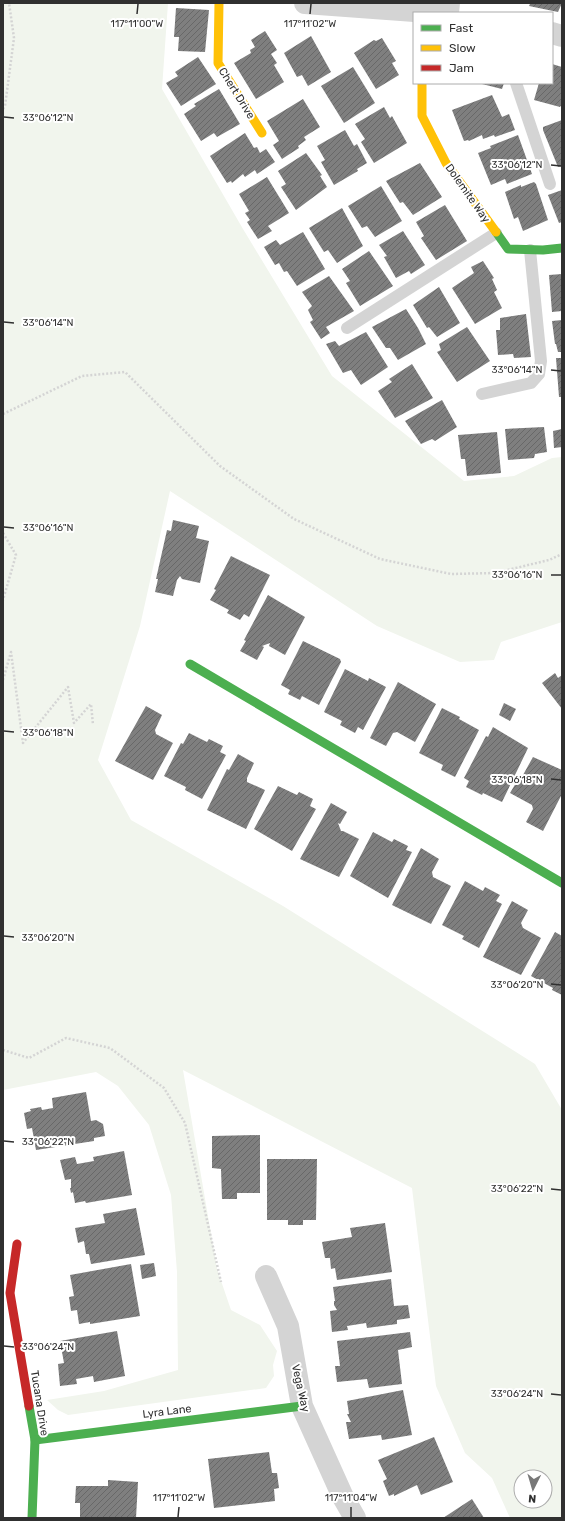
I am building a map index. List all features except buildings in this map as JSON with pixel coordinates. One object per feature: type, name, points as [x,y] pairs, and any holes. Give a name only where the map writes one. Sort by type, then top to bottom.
[{"type":"street","name":"Chert Drive","points":[[219,3],[218,63],[262,133]]},
{"type":"street","points":[[305,3],[338,4],[430,12]]},
{"type":"street","name":"Dolemite Way","points":[[422,84],[422,116],[446,163],[508,249],[530,250],[562,248]]},
{"type":"street","points":[[190,664],[561,882]]},
{"type":"street","name":"Tucana Drive","points":[[16,1244],[10,1293],[35,1440],[32,1518]]},
{"type":"street","name":"Vega Way","points":[[266,1276],[288,1326],[302,1406],[343,1497],[355,1518]]},
{"type":"street","name":"Lyra Lane","points":[[35,1440],[302,1406]]},
{"type":"lane","points":[[442,12],[454,3]]},
{"type":"lane","points":[[516,84],[550,184]]},
{"type":"lane","points":[[347,328],[496,233]]},
{"type":"lane","points":[[482,394],[531,383],[539,374],[541,361],[530,250]]},
{"type":"path","points":[[3,109],[5,106],[14,38],[10,3]]},
{"type":"path","points":[[3,414],[82,376],[125,372],[220,466],[294,520],[380,559],[451,574],[495,573],[549,560],[562,554]]},
{"type":"path","points":[[3,534],[16,555],[3,600]]},
{"type":"path","points":[[3,680],[11,652],[23,743],[68,687],[74,723],[91,704],[93,725]]},
{"type":"path","points":[[3,1050],[29,1058],[66,1038],[110,1048],[164,1088],[185,1123],[221,1282]]},
{"type":"shaded area","points":[[3,3],[168,3],[162,89],[243,229],[332,376],[464,481],[514,476],[552,458],[562,457],[562,622],[501,642],[494,660],[460,662],[377,626],[170,491],[140,626],[98,760],[131,820],[283,906],[535,1064],[562,1110],[562,1518],[510,1518],[492,1478],[465,1453],[436,1386],[412,1188],[183,1070],[217,1269],[231,1310],[260,1325],[277,1351],[273,1365],[274,1376],[266,1388],[68,1415],[58,1410],[47,1400],[104,1391],[178,1370],[177,1272],[171,1195],[149,1125],[118,1086],[96,1072],[3,1090]]},
{"type":"traffic: fast","points":[[496,232],[508,249],[543,250],[562,248]]},
{"type":"traffic: fast","points":[[190,664],[562,883]]},
{"type":"traffic: fast","points":[[29,1406],[35,1440],[32,1518]]},
{"type":"traffic: fast","points":[[35,1440],[302,1406]]},
{"type":"traffic: slow","points":[[219,3],[218,63],[262,133]]},
{"type":"traffic: slow","points":[[422,84],[422,116],[446,163],[496,232]]},
{"type":"traffic: jam","points":[[17,1244],[10,1293],[29,1406]]}]
